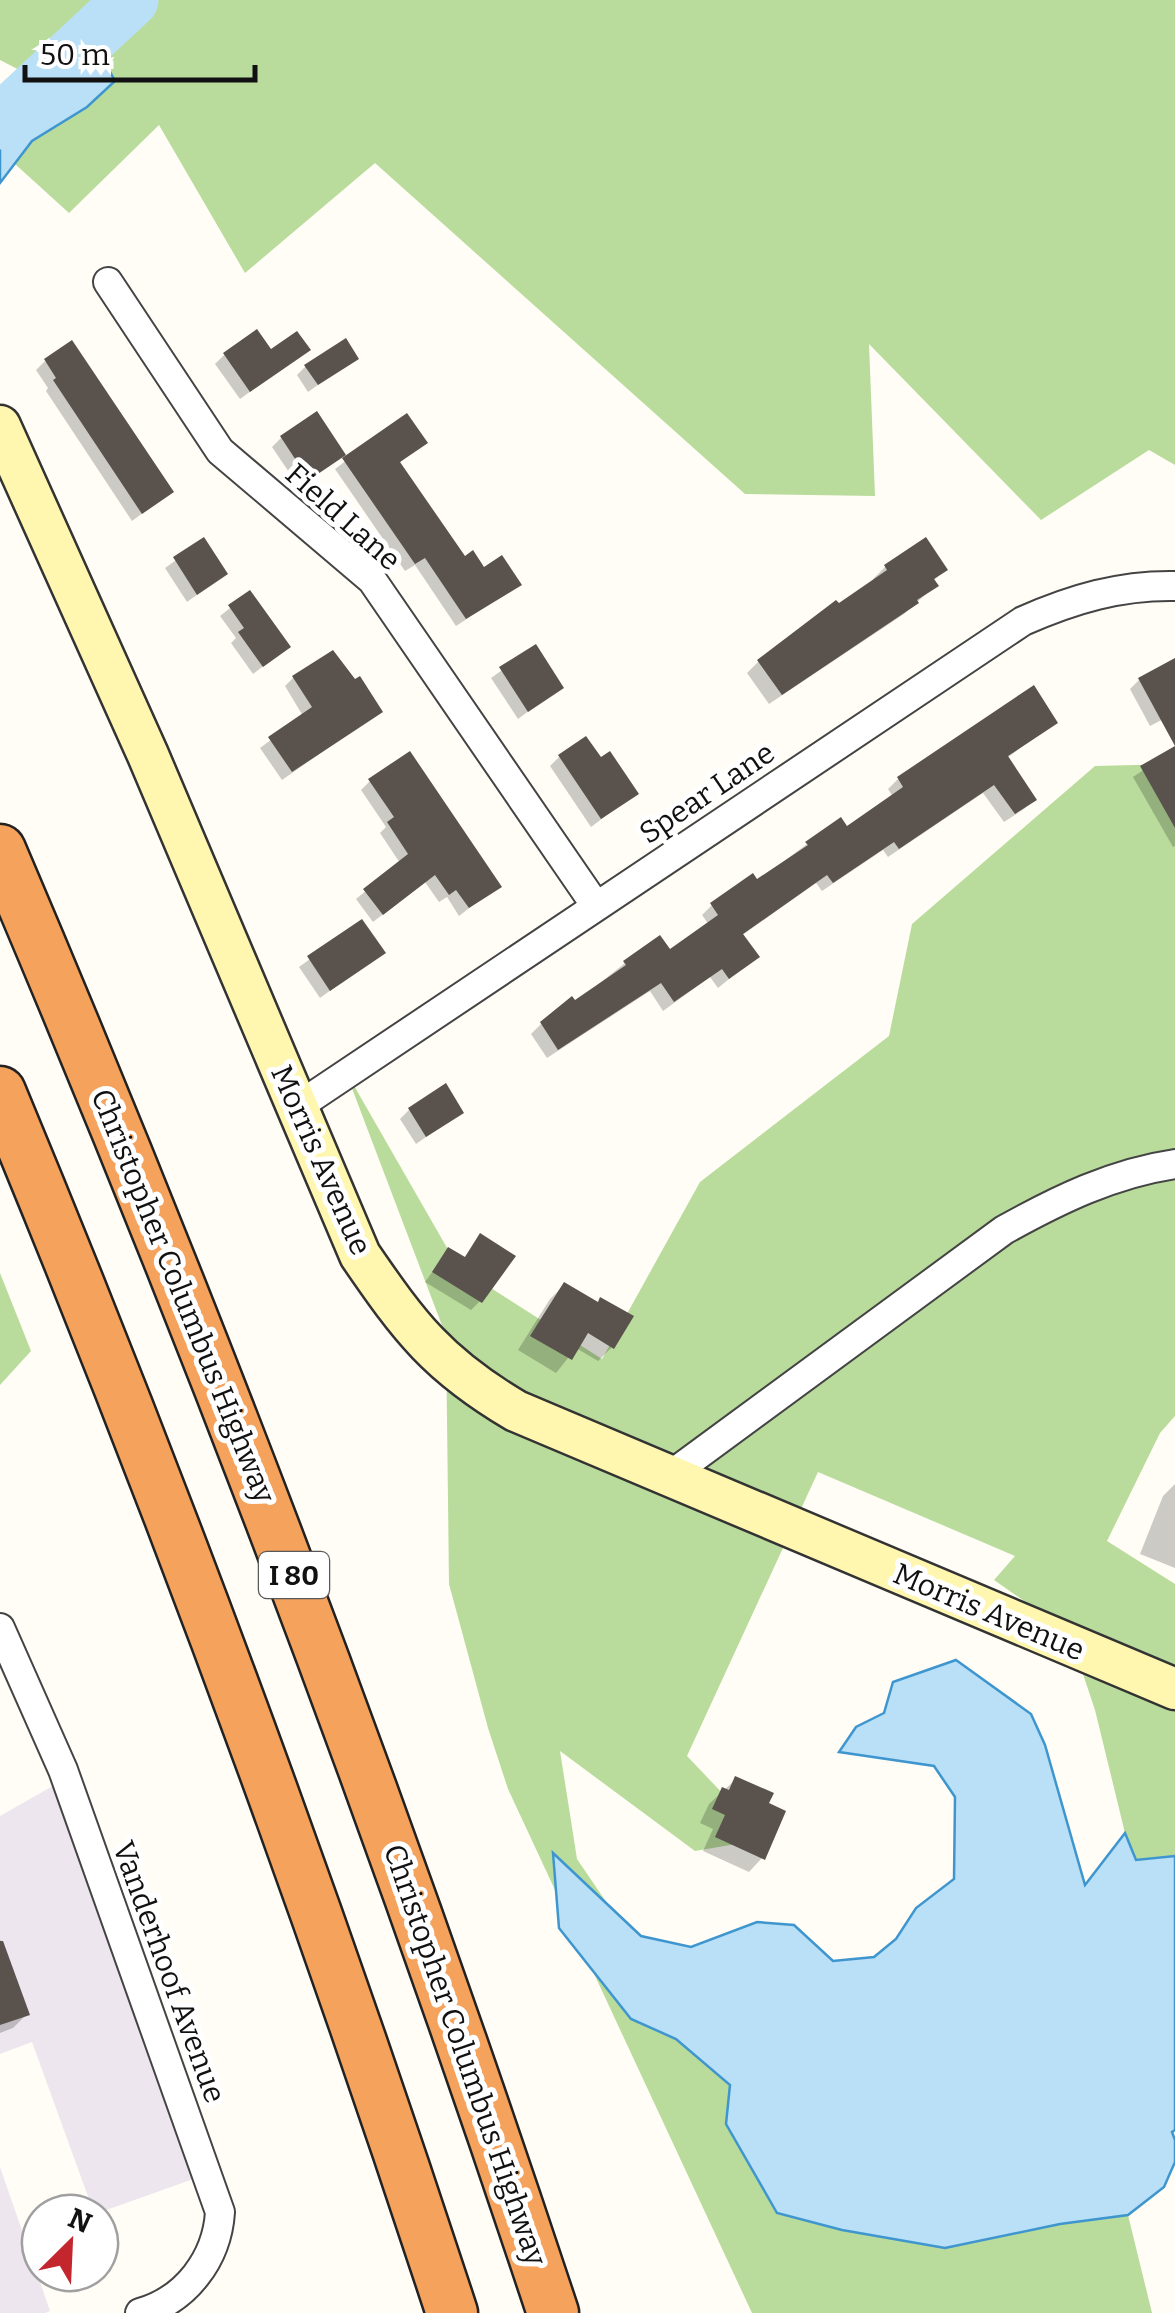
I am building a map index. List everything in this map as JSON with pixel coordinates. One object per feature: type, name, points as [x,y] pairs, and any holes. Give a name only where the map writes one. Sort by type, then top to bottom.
[{"type":"highway","name":"Christopher Columbus Highway","points":[[0,850],[198,1325],[320,1643],[554,2313]]},
{"type":"highway","points":[[0,1092],[146,1454],[299,1862],[452,2313]]},
{"type":"street","name":"Field Lane","points":[[108,282],[220,451],[372,580],[596,906]]},
{"type":"street","name":"Morris Avenue","points":[[0,426],[148,755],[360,1254],[406,1322],[445,1363],[516,1410],[1175,1690]]},
{"type":"street","name":"Spear Lane","points":[[297,1107],[1023,621],[1103,592],[1175,586]]},
{"type":"street","points":[[668,1477],[1004,1230],[1053,1202],[1106,1180],[1175,1164]]},
{"type":"street","name":"Vanderhoof Avenue","points":[[0,1628],[63,1770],[220,2212],[210,2254],[196,2278],[175,2297],[140,2313]]},
{"type":"shaded area","points":[[65,1779],[213,2172],[120,2205],[120,2193],[87,2193],[32,2042],[0,2054],[0,1816]]},
{"type":"shaded area","points":[[0,2167],[20,2225],[20,2293],[44,2293],[50,2311],[0,2313]]},
{"type":"green space","points":[[0,0],[1175,0],[1175,465],[1149,450],[1041,520],[869,344],[875,496],[745,494],[375,163],[245,273],[159,125],[69,213],[4,154],[60,91],[0,60]]},
{"type":"green space","points":[[1175,764],[1175,1416],[1160,1433],[1107,1541],[1175,1584],[1175,1856],[1136,1860],[1069,1632],[994,1580],[1015,1556],[818,1472],[687,1756],[766,1839],[695,1851],[560,1751],[577,1859],[647,1962],[1115,2162],[1152,2313],[752,2313],[508,1789],[488,1728],[449,1584],[446,1336],[345,1070],[458,1267],[602,1359],[700,1182],[889,1036],[912,924],[1095,766]]},
{"type":"green space","points":[[0,1273],[31,1351],[0,1385]]},
{"type":"water","points":[[86,28],[115,81],[87,107],[32,141],[0,183],[0,94]]},
{"type":"water","points":[[956,1660],[1031,1714],[1045,1745],[1085,1885],[1125,1833],[1136,1860],[1175,1856],[1175,2162],[1164,2187],[1128,2215],[1060,2224],[945,2248],[842,2230],[777,2213],[726,2124],[730,2085],[676,2039],[631,2019],[559,1928],[553,1853],[641,1936],[691,1947],[757,1922],[794,1925],[833,1961],[874,1957],[896,1939],[916,1908],[954,1879],[955,1797],[934,1766],[839,1752],[856,1727],[884,1713],[893,1682]]},
{"type":"building","points":[[257,329],[271,349],[297,331],[311,350],[250,392],[223,353]]},
{"type":"building","points":[[346,338],[359,359],[318,385],[304,365]]},
{"type":"building","points":[[72,340],[174,492],[142,514],[53,380],[56,378],[44,359]]},
{"type":"building","points":[[317,411],[346,455],[309,480],[280,436]]},
{"type":"building","points":[[407,413],[428,443],[400,462],[465,556],[473,550],[484,567],[502,555],[522,585],[466,619],[425,558],[415,564],[342,458]]},
{"type":"building","points":[[204,537],[228,574],[197,595],[173,557]]},
{"type":"building","points":[[926,537],[948,570],[934,579],[939,586],[782,695],[757,660],[836,600],[839,603],[887,570],[884,565]]},
{"type":"building","points":[[250,590],[291,647],[263,667],[238,632],[244,628],[228,605]]},
{"type":"building","points":[[536,644],[564,688],[528,712],[499,667]]},
{"type":"building","points":[[333,650],[355,679],[360,676],[383,712],[292,772],[268,737],[312,707],[292,676]]},
{"type":"building","points":[[1175,658],[1175,746],[1138,678]]},
{"type":"building","points":[[1034,685],[1058,723],[1008,756],[1037,800],[1015,814],[994,785],[899,849],[894,842],[833,883],[827,875],[743,934],[760,957],[729,979],[722,969],[674,1002],[661,983],[558,1050],[540,1022],[572,996],[575,1000],[626,965],[623,961],[660,935],[670,949],[718,915],[710,903],[753,873],[757,879],[841,817],[847,826],[903,787],[897,777]]},
{"type":"building","points":[[586,736],[601,757],[610,751],[639,794],[601,819],[558,755]]},
{"type":"building","points":[[1175,746],[1175,828],[1140,766]]},
{"type":"building","points":[[410,751],[502,887],[469,908],[456,890],[449,895],[435,875],[383,915],[363,889],[408,854],[387,822],[394,817],[368,779]]},
{"type":"building","points":[[362,919],[386,953],[330,991],[307,956]]},
{"type":"building","points":[[446,1083],[464,1113],[426,1137],[408,1108]]},
{"type":"building","points":[[480,1233],[516,1256],[482,1303],[432,1272],[448,1247],[465,1257]]},
{"type":"building","points":[[564,1282],[598,1302],[600,1297],[634,1316],[614,1349],[588,1333],[572,1360],[530,1336]]},
{"type":"building","points":[[735,1776],[774,1793],[769,1803],[786,1811],[765,1860],[715,1837],[725,1815],[712,1809],[722,1787],[729,1790]]},
{"type":"building","points":[[0,1941],[30,2015],[0,2025]]},
{"type":"waterway","points":[[0,122],[131,0]]}]
